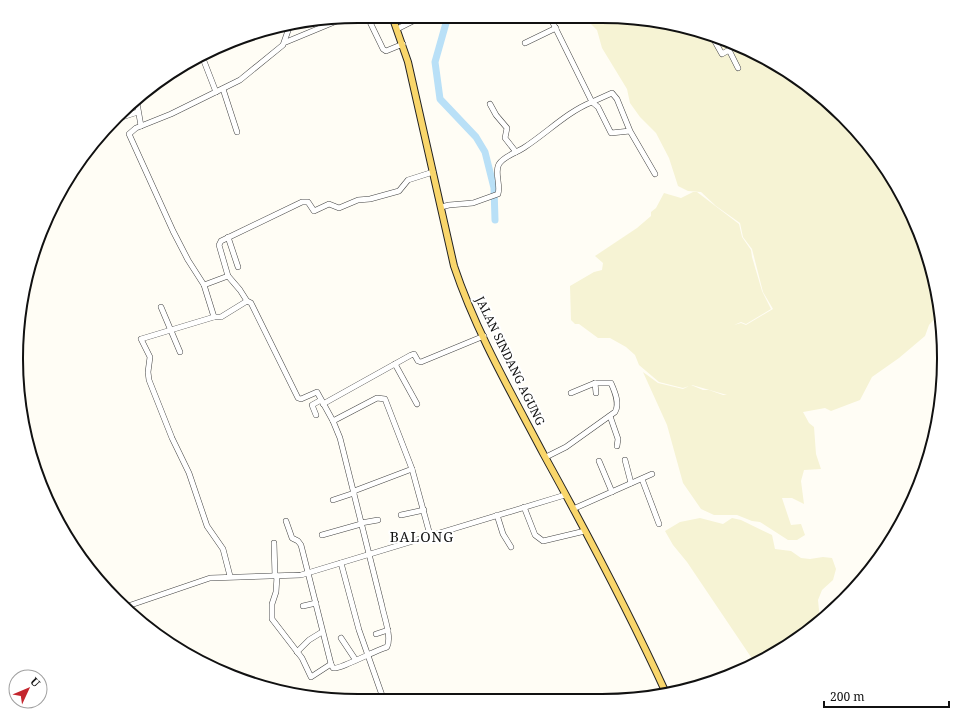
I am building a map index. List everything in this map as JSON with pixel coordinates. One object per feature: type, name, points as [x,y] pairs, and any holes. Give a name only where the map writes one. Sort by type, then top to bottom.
[{"type":"main road","name":"JALAN SINDANG AGUNG","points":[[395,23],[403,44],[457,274],[484,336],[565,495],[585,531],[664,688]]},
{"type":"street","points":[[370,23],[383,49],[386,51],[403,44]]},
{"type":"street","points":[[397,29],[409,23]]},
{"type":"street","points":[[554,23],[592,102],[598,107],[611,133],[630,131]]},
{"type":"street","points":[[214,317],[204,285],[188,260],[173,231],[129,136],[131,131],[240,80],[286,42],[327,25]]},
{"type":"street","points":[[525,43],[556,28]]},
{"type":"street","points":[[286,42],[289,30]]},
{"type":"street","points":[[716,44],[722,54],[729,50],[738,68]]},
{"type":"street","points":[[204,61],[216,92]]},
{"type":"street","points":[[223,89],[236,132]]},
{"type":"street","points":[[441,207],[473,203],[498,194],[500,188],[498,165],[502,160],[516,152],[574,111],[612,93],[617,99],[630,131],[655,174]]},
{"type":"street","points":[[490,104],[496,115],[507,128],[505,138],[516,152]]},
{"type":"street","points":[[137,106],[142,126]]},
{"type":"street","points":[[127,116],[138,112]]},
{"type":"street","points":[[286,521],[292,538],[300,542],[309,573],[322,632],[331,664],[334,669],[338,669],[388,646],[388,630],[340,438],[333,421],[317,392],[301,399],[298,398],[251,303],[247,301],[228,276],[219,243],[228,237],[302,202],[308,202],[314,211],[329,204],[339,208],[358,200],[370,199],[399,191],[408,180],[433,172]]},
{"type":"street","points":[[228,237],[238,266]]},
{"type":"street","points":[[204,285],[228,276]]},
{"type":"street","points":[[230,576],[223,549],[207,526],[189,473],[172,438],[148,376],[150,357],[141,339],[170,329],[214,317],[221,317],[247,301]]},
{"type":"street","points":[[161,307],[180,352]]},
{"type":"street","points":[[316,415],[312,405],[322,402],[413,354],[418,362],[421,362],[484,336]]},
{"type":"street","points":[[395,364],[417,404]]},
{"type":"street","points":[[546,457],[566,447],[610,416],[617,409],[611,383],[595,383],[571,393]]},
{"type":"street","points":[[595,383],[596,393]]},
{"type":"street","points":[[333,421],[377,398],[383,398],[387,402],[412,469],[430,535]]},
{"type":"street","points":[[610,416],[618,439],[617,446]]},
{"type":"street","points":[[625,460],[631,483]]},
{"type":"street","points":[[599,461],[612,492]]},
{"type":"street","points":[[333,500],[412,469]]},
{"type":"street","points":[[573,509],[652,474]]},
{"type":"street","points":[[642,479],[659,524]]},
{"type":"street","points":[[131,606],[203,580],[230,576],[295,576],[309,573],[565,495]]},
{"type":"street","points":[[524,507],[535,535],[543,541],[585,531]]},
{"type":"street","points":[[401,515],[424,510]]},
{"type":"street","points":[[497,515],[503,534],[511,547]]},
{"type":"street","points":[[322,535],[378,520]]},
{"type":"street","points":[[274,543],[276,592],[272,604],[272,619],[304,661],[311,677],[331,664]]},
{"type":"street","points":[[341,562],[368,654],[382,694]]},
{"type":"street","points":[[303,606],[316,603]]},
{"type":"street","points":[[376,634],[388,630]]},
{"type":"street","points":[[297,652],[309,640],[322,632]]},
{"type":"street","points":[[341,638],[355,660]]},
{"type":"shaded area","points":[[590,23],[645,26],[688,34],[750,58],[788,80],[823,106],[854,137],[868,154],[892,191],[911,230],[926,272],[931,293],[934,319],[929,325],[925,336],[899,358],[872,377],[860,400],[831,411],[825,408],[803,412],[809,423],[814,427],[816,454],[821,469],[804,470],[801,481],[804,504],[792,498],[782,498],[791,525],[801,524],[805,535],[797,540],[788,540],[760,522],[752,521],[737,515],[714,515],[701,509],[683,483],[667,425],[643,372],[658,383],[683,389],[689,386],[683,388],[659,382],[639,365],[635,355],[626,347],[610,338],[598,338],[571,320],[570,286],[594,272],[602,270],[603,263],[595,256],[637,228],[651,216],[651,212],[656,208],[664,193],[681,198],[693,192],[697,192],[739,224],[742,237],[751,250],[762,291],[771,309],[746,324],[741,322],[734,325],[741,323],[746,325],[773,309],[763,292],[752,249],[743,237],[740,223],[716,206],[701,192],[688,191],[678,186],[669,158],[656,133],[640,117],[630,103],[627,89],[602,48],[597,30]],"holes":[[[692,385],[727,395],[709,390],[703,390]]]},
{"type":"shaded area","points":[[700,518],[723,524],[732,518],[741,520],[772,535],[775,549],[791,551],[801,558],[832,558],[836,569],[833,580],[822,590],[818,600],[819,614],[788,637],[752,658],[687,562],[673,545],[665,531],[680,522]]},
{"type":"waterway","points":[[446,23],[435,62],[440,99],[476,137],[485,152],[494,188],[495,220]]},
{"type":"district","name":"BALONG","points":[[422,537]]}]
